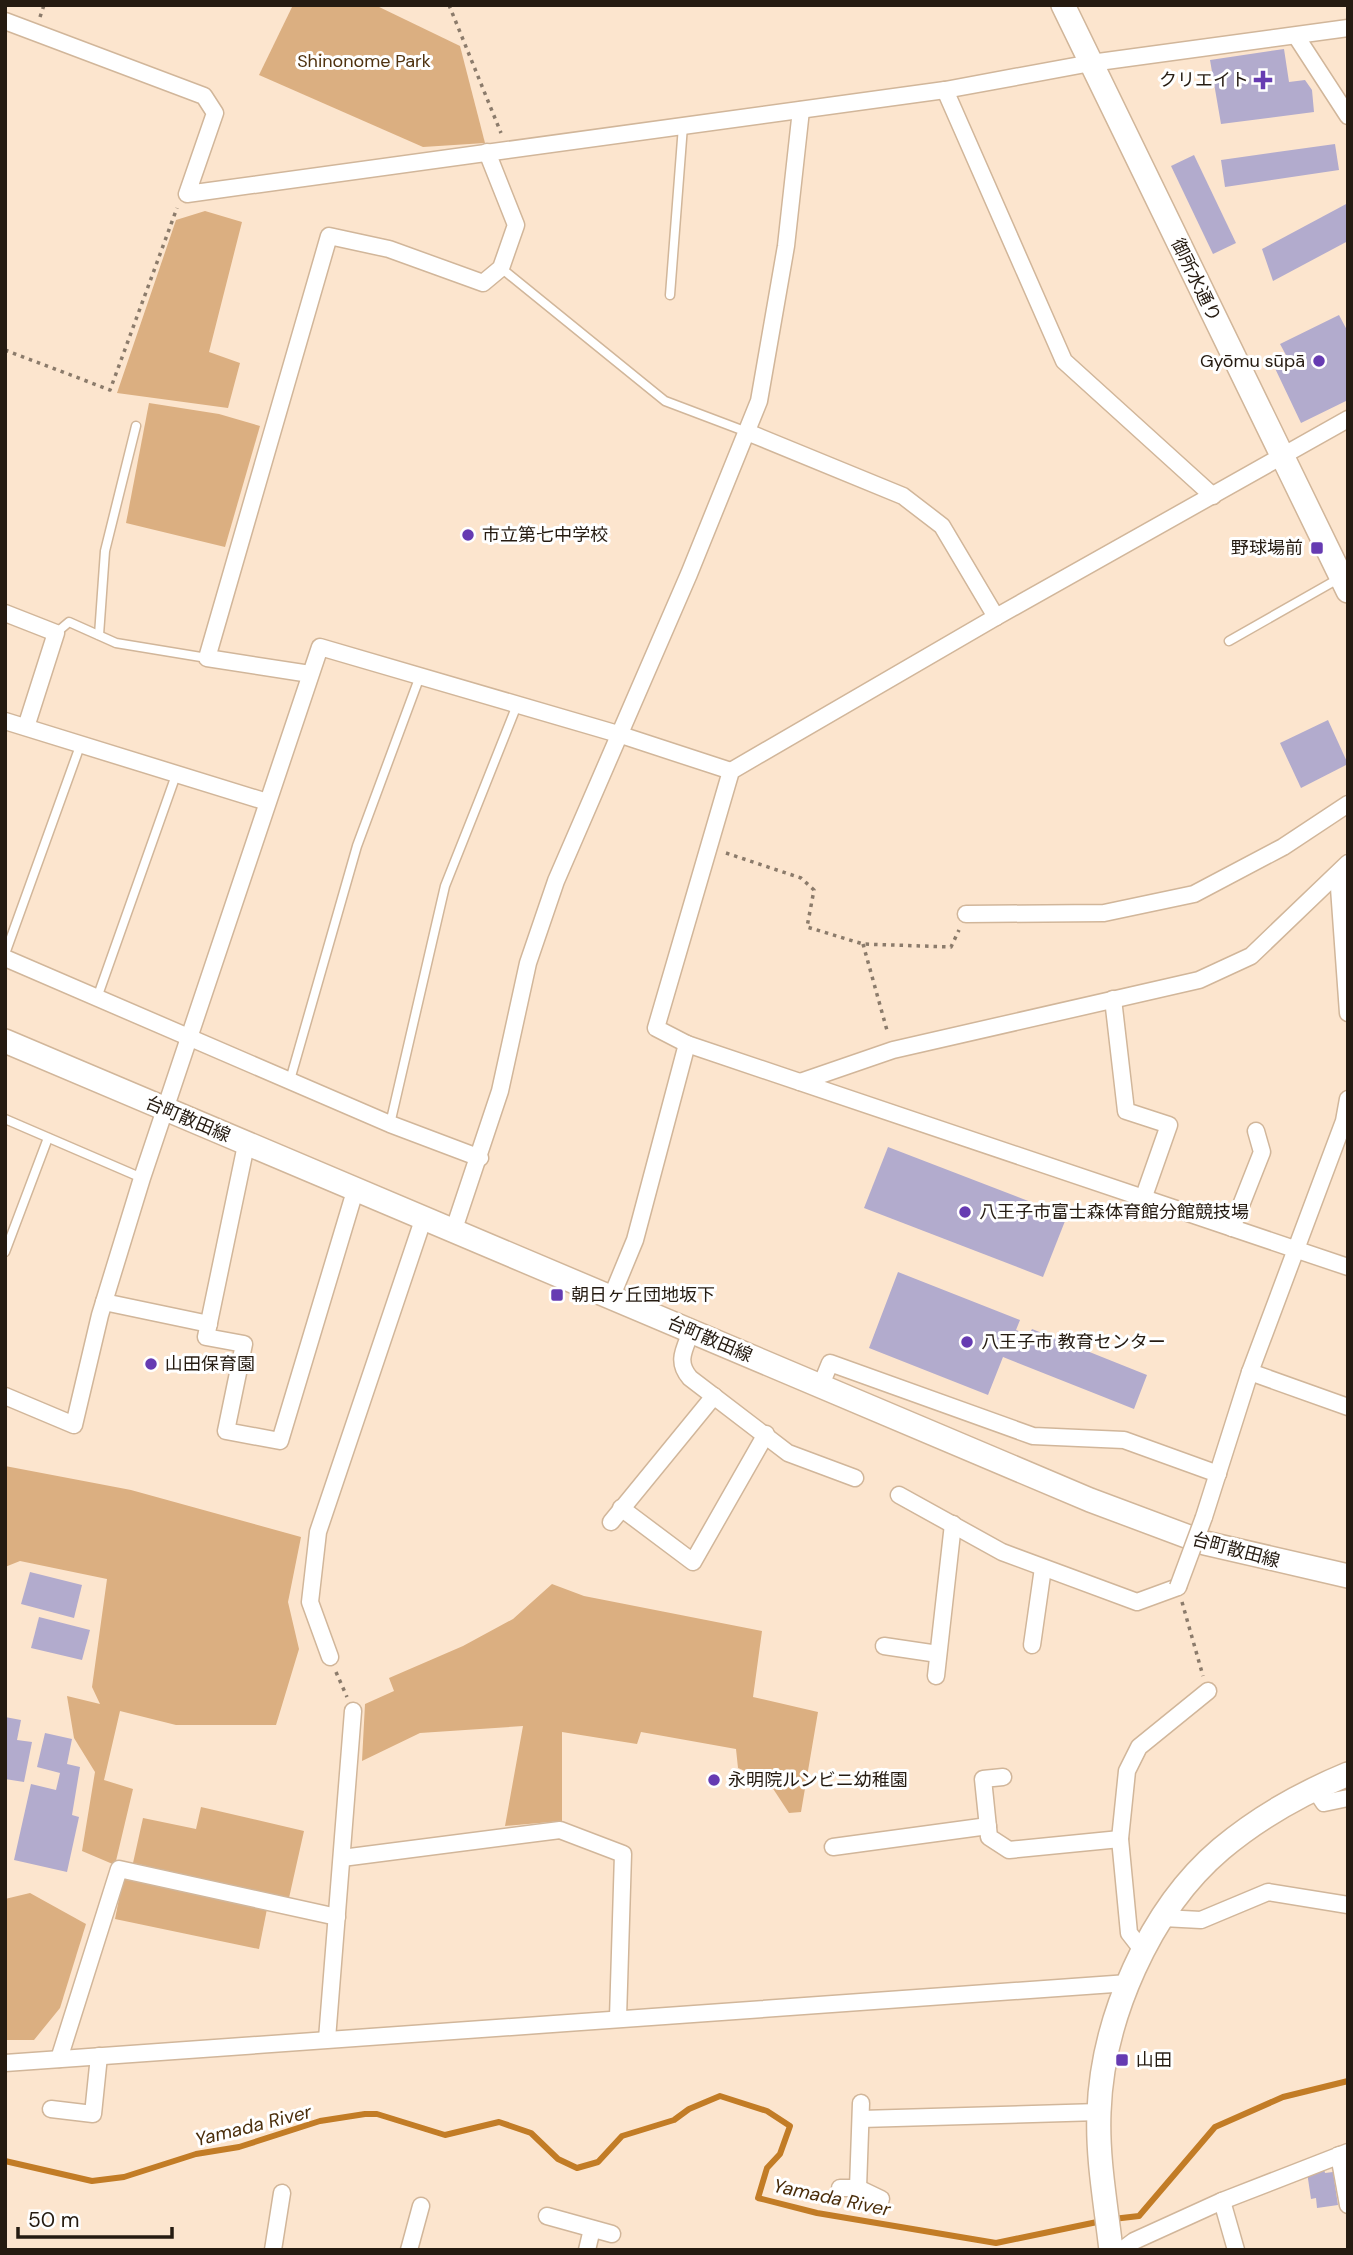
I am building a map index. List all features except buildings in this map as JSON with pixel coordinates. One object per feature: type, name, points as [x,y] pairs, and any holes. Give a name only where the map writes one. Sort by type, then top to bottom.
[{"type":"street","name":"御所水通り","points":[[1063,5],[1344,585]]},
{"type":"street","points":[[5,21],[204,96],[215,113],[187,194],[945,90],[1091,63],[1348,28]]},
{"type":"street","points":[[1296,36],[1348,116]]},
{"type":"street","points":[[945,90],[1064,361],[1213,496]]},
{"type":"street","points":[[453,1232],[480,1158],[500,1091],[528,963],[556,881],[689,574],[759,401],[786,246],[801,110]]},
{"type":"street","points":[[310,674],[207,657],[328,236],[389,250],[483,283],[501,268],[516,225],[487,152]]},
{"type":"street","points":[[1348,419],[996,617],[731,771],[656,1028],[687,1044],[1348,1267]]},
{"type":"street","points":[[747,432],[903,496],[942,526],[996,617]]},
{"type":"street","points":[[5,613],[55,633],[26,727]]},
{"type":"street","points":[[7,1399],[74,1425],[104,1302],[142,1178],[320,647],[618,734],[731,771]]},
{"type":"street","points":[[5,721],[267,802]]},
{"type":"street","points":[[966,914],[1104,913],[1194,894],[1283,847],[1348,804]]},
{"type":"street","points":[[800,1083],[893,1050],[1199,980],[1251,956],[1343,869]]},
{"type":"street","points":[[1343,869],[1348,1013]]},
{"type":"street","points":[[5,956],[390,1124],[480,1158]]},
{"type":"street","points":[[1113,999],[1126,1111],[1169,1125],[1143,1199]]},
{"type":"street","name":"台町散田線","points":[[5,1041],[423,1220],[1164,1529],[1227,1549],[1348,1576]]},
{"type":"street","points":[[611,1298],[635,1240],[687,1044]]},
{"type":"street","points":[[899,1495],[1002,1552],[1137,1602],[1178,1587],[1204,1517],[1250,1373],[1346,1121],[1348,1099]]},
{"type":"street","points":[[1232,1227],[1262,1152],[1256,1131]]},
{"type":"street","points":[[247,1144],[206,1337],[244,1344],[226,1431],[280,1441],[355,1191]]},
{"type":"street","points":[[330,1657],[310,1602],[317,1532],[423,1220]]},
{"type":"street","points":[[104,1302],[209,1324]]},
{"type":"street","points":[[691,1332],[681,1358],[682,1369],[788,1453],[855,1478]]},
{"type":"street","points":[[821,1385],[830,1363],[1033,1436],[1124,1440],[1217,1474]]},
{"type":"street","points":[[1250,1373],[1348,1407]]},
{"type":"street","points":[[714,1396],[616,1515],[693,1562],[766,1434]]},
{"type":"street","points":[[936,1676],[953,1524]]},
{"type":"street","points":[[1032,1645],[1043,1568]]},
{"type":"street","points":[[884,1646],[939,1654]]},
{"type":"street","points":[[1143,1951],[1129,1933],[1120,1839],[1126,1771],[1139,1747],[1208,1691]]},
{"type":"street","points":[[327,2039],[353,1711]]},
{"type":"street","points":[[1111,2250],[1099,2112],[1104,2066],[1115,2018],[1143,1951],[1163,1918],[1220,1850],[1268,1814],[1314,1788],[1348,1774]]},
{"type":"street","points":[[1003,1777],[983,1779],[989,1838],[1009,1850],[1120,1839]]},
{"type":"street","points":[[1314,1788],[1324,1803],[1348,1798]]},
{"type":"street","points":[[833,1847],[988,1825]]},
{"type":"street","points":[[342,1858],[560,1830],[623,1854],[618,2018]]},
{"type":"street","points":[[59,2059],[119,1869],[337,1917]]},
{"type":"street","points":[[1163,1918],[1201,1920],[1268,1892],[1348,1905]]},
{"type":"street","points":[[5,2063],[1129,1983]]},
{"type":"street","points":[[51,2109],[93,2114],[99,2056]]},
{"type":"street","points":[[858,2188],[861,2111],[1099,2112]]},
{"type":"street","points":[[1122,2250],[1133,2241],[1222,2201],[1344,2153],[1348,2206]]},
{"type":"street","points":[[840,2188],[858,2188],[881,2199]]},
{"type":"street","points":[[273,2250],[282,2193]]},
{"type":"street","points":[[1222,2201],[1236,2250]]},
{"type":"street","points":[[410,2250],[421,2206]]},
{"type":"street","points":[[547,2216],[612,2234]]},
{"type":"street","points":[[587,2250],[592,2229]]},
{"type":"lane","points":[[670,295],[683,126]]},
{"type":"lane","points":[[501,268],[665,401],[747,432]]},
{"type":"lane","points":[[99,635],[105,551],[136,426]]},
{"type":"lane","points":[[1229,641],[1344,585]]},
{"type":"lane","points":[[55,633],[69,622],[116,643],[207,657]]},
{"type":"lane","points":[[290,1080],[357,846],[420,676]]},
{"type":"lane","points":[[390,1124],[445,886],[517,705]]},
{"type":"lane","points":[[5,956],[80,746]]},
{"type":"lane","points":[[97,998],[176,775]]},
{"type":"lane","points":[[5,1119],[142,1178]]},
{"type":"lane","points":[[5,1252],[48,1138]]},
{"type":"path","points":[[449,5],[508,150]]},
{"type":"path","points":[[5,350],[110,390],[182,194],[187,194]]},
{"type":"path","points":[[708,847],[801,878],[814,890],[807,927],[863,944],[951,947],[966,914]]},
{"type":"path","points":[[863,944],[893,1050]]},
{"type":"path","points":[[1178,1587],[1208,1691]]},
{"type":"path","points":[[330,1657],[353,1711]]},
{"type":"green space","name":"Shinonome Park","points":[[293,5],[375,5],[460,46],[485,143],[423,147],[259,75]]},
{"type":"green space","points":[[205,211],[242,222],[209,352],[240,363],[228,408],[117,393],[176,220]]},
{"type":"green space","points":[[149,403],[219,414],[260,426],[225,547],[126,523]]},
{"type":"green space","points":[[5,1466],[131,1490],[301,1537],[288,1602],[299,1649],[276,1725],[176,1725],[120,1711],[104,1780],[133,1789],[115,1865],[82,1851],[95,1772],[74,1738],[67,1696],[100,1704],[92,1687],[107,1579],[20,1561],[5,1567]]},
{"type":"green space","points":[[552,1584],[584,1596],[762,1631],[753,1697],[818,1712],[801,1812],[789,1813],[768,1781],[738,1768],[736,1749],[641,1732],[637,1744],[562,1732],[562,1821],[505,1826],[523,1726],[420,1733],[362,1761],[365,1704],[394,1691],[389,1678],[463,1646],[513,1619]]},
{"type":"green space","points":[[201,1807],[304,1831],[289,1898],[133,1863],[143,1818],[196,1829]]},
{"type":"green space","points":[[123,1879],[267,1909],[259,1949],[115,1919]]},
{"type":"green space","points":[[30,1893],[86,1924],[60,2008],[34,2040],[5,2040],[5,1899]]},
{"type":"waterway","name":"Yamada River","points":[[1113,2219],[1139,2216],[1215,2127],[1283,2097],[1348,2081]]},
{"type":"waterway","name":"Yamada River","points":[[5,2161],[92,2181],[124,2177],[196,2154],[239,2147],[320,2121],[377,2114],[445,2135],[499,2122],[531,2133],[558,2159],[577,2168],[598,2162],[622,2136],[674,2120],[689,2109],[720,2096],[767,2111],[790,2126],[780,2154],[767,2168],[758,2198],[817,2213],[996,2243],[1102,2221]]},
{"type":"place","name":"クリエイト","points":[[1263,80]]},
{"type":"place","name":"Gyōmu sūpā","points":[[1319,361]]},
{"type":"place","name":"市立第七中学校","points":[[468,535]]},
{"type":"place","name":"野球場前","points":[[1317,548]]},
{"type":"place","name":"八王子市富士森体育館分館競技場","points":[[965,1212]]},
{"type":"place","name":"朝日ヶ丘団地坂下","points":[[557,1295]]},
{"type":"place","name":"八王子市 教育センター","points":[[967,1342]]},
{"type":"place","name":"山田保育園","points":[[151,1364]]},
{"type":"place","name":"永明院ルンビニ幼稚園","points":[[714,1780]]},
{"type":"place","name":"山田","points":[[1122,2060]]}]
